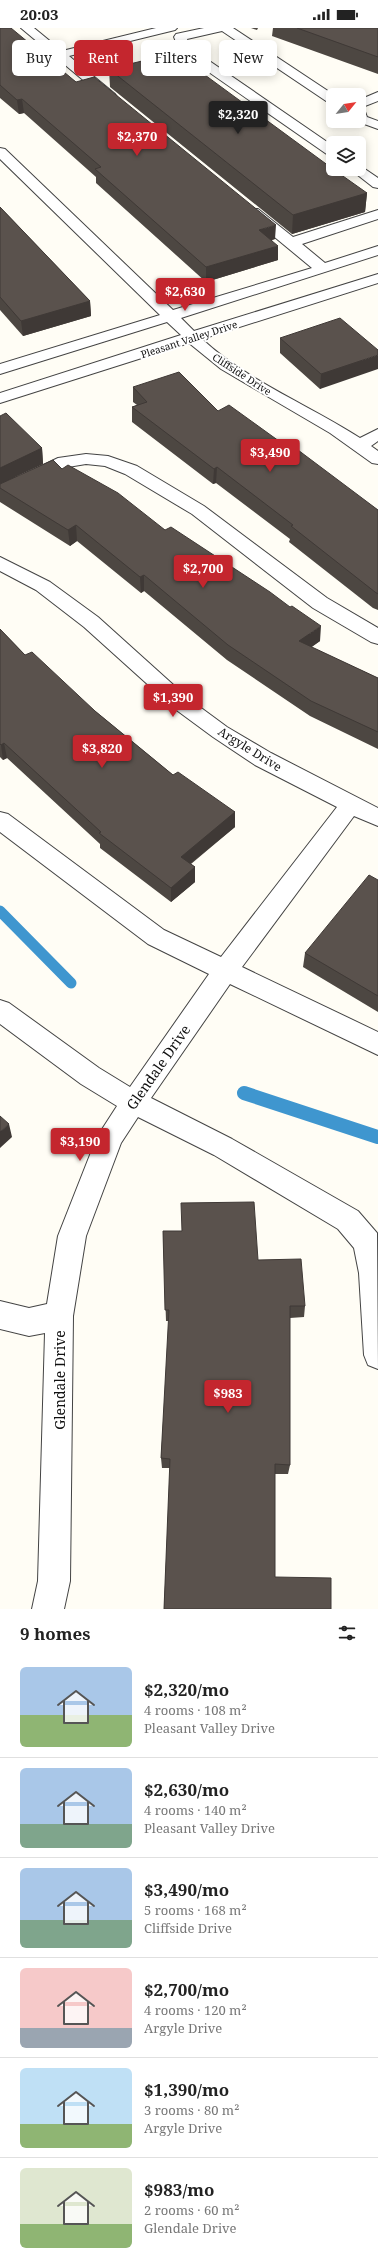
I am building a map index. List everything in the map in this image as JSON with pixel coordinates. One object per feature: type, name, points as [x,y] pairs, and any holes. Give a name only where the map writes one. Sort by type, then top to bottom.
[{"type":"street","points":[[26,28],[41,40]]},
{"type":"street","points":[[66,53],[171,28]]},
{"type":"street","points":[[220,28],[180,37],[180,41],[184,49],[326,147]]},
{"type":"street","points":[[225,28],[326,95]]},
{"type":"street","points":[[66,61],[120,104]]},
{"type":"street","points":[[366,102],[378,96]]},
{"type":"street","points":[[366,119],[378,125]]},
{"type":"street","name":"Cliffside Drive","points":[[0,152],[192,338],[227,367],[360,445],[378,459]]},
{"type":"street","points":[[366,175],[378,184]]},
{"type":"street","points":[[242,203],[323,269]]},
{"type":"street","points":[[291,242],[378,214]]},
{"type":"street","points":[[3,365],[323,269],[378,250]]},
{"type":"street","name":"Pleasant Valley Drive","points":[[0,398],[378,278]]},
{"type":"street","points":[[360,445],[378,434]]},
{"type":"street","points":[[0,493],[64,462],[86,459],[108,461],[131,470],[198,510],[320,602],[378,637]]},
{"type":"street","name":"Argyle Drive","points":[[0,563],[43,586],[91,622],[182,704],[209,722],[220,732],[263,759],[378,818]]},
{"type":"street","name":"Glendale Drive","points":[[48,1609],[55,1573],[59,1316],[72,1236],[110,1138],[133,1102],[225,971],[351,804]]},
{"type":"street","points":[[0,820],[156,937],[378,1044]]},
{"type":"street","points":[[0,1010],[79,1070],[133,1102],[224,1147],[348,1220],[367,1242],[372,1272],[378,1355]]},
{"type":"street","points":[[0,1315],[29,1322],[59,1316]]},
{"type":"building","points":[[0,28],[11,28],[25,40],[12,40],[12,76],[66,76],[66,74],[76,82],[94,77],[276,225],[259,230],[278,246],[206,267],[95,169],[101,167],[22,99],[17,100],[0,85]]},
{"type":"building","points":[[297,28],[378,28],[378,57]]},
{"type":"building","points":[[141,61],[141,76],[206,76],[326,164],[326,176],[343,176],[367,193],[293,215],[118,76],[133,76],[133,63]]},
{"type":"building","points":[[0,207],[90,301],[21,321],[0,297]]},
{"type":"building","points":[[340,318],[378,350],[378,355],[321,374],[280,338]]},
{"type":"building","points":[[179,372],[218,411],[229,405],[290,449],[294,447],[378,510],[378,594],[291,526],[293,525],[217,467],[214,469],[132,407],[147,402],[133,387]]},
{"type":"building","points":[[6,413],[42,448],[0,468],[0,416]]},
{"type":"building","points":[[53,460],[62,469],[68,465],[118,493],[165,530],[171,527],[270,592],[290,607],[292,606],[321,626],[299,641],[378,678],[378,732],[311,701],[228,645],[144,575],[140,577],[76,525],[68,530],[0,488],[0,484]]},
{"type":"building","points":[[0,629],[25,655],[32,652],[95,711],[173,775],[178,772],[235,812],[181,857],[195,867],[171,888],[99,833],[101,832],[4,743],[1,745],[0,744]]},
{"type":"building","points":[[369,875],[378,880],[378,996],[305,953]]},
{"type":"building","points":[[0,1116],[9,1124],[0,1132]]},
{"type":"building","points":[[254,1202],[258,1260],[301,1259],[305,1306],[290,1306],[290,1465],[275,1464],[275,1577],[331,1578],[331,1609],[164,1609],[170,1459],[161,1458],[169,1310],[165,1310],[163,1231],[182,1231],[181,1203]]},
{"type":"waterway","points":[[0,911],[71,983]]},
{"type":"waterway","points":[[244,1093],[378,1137]]}]
